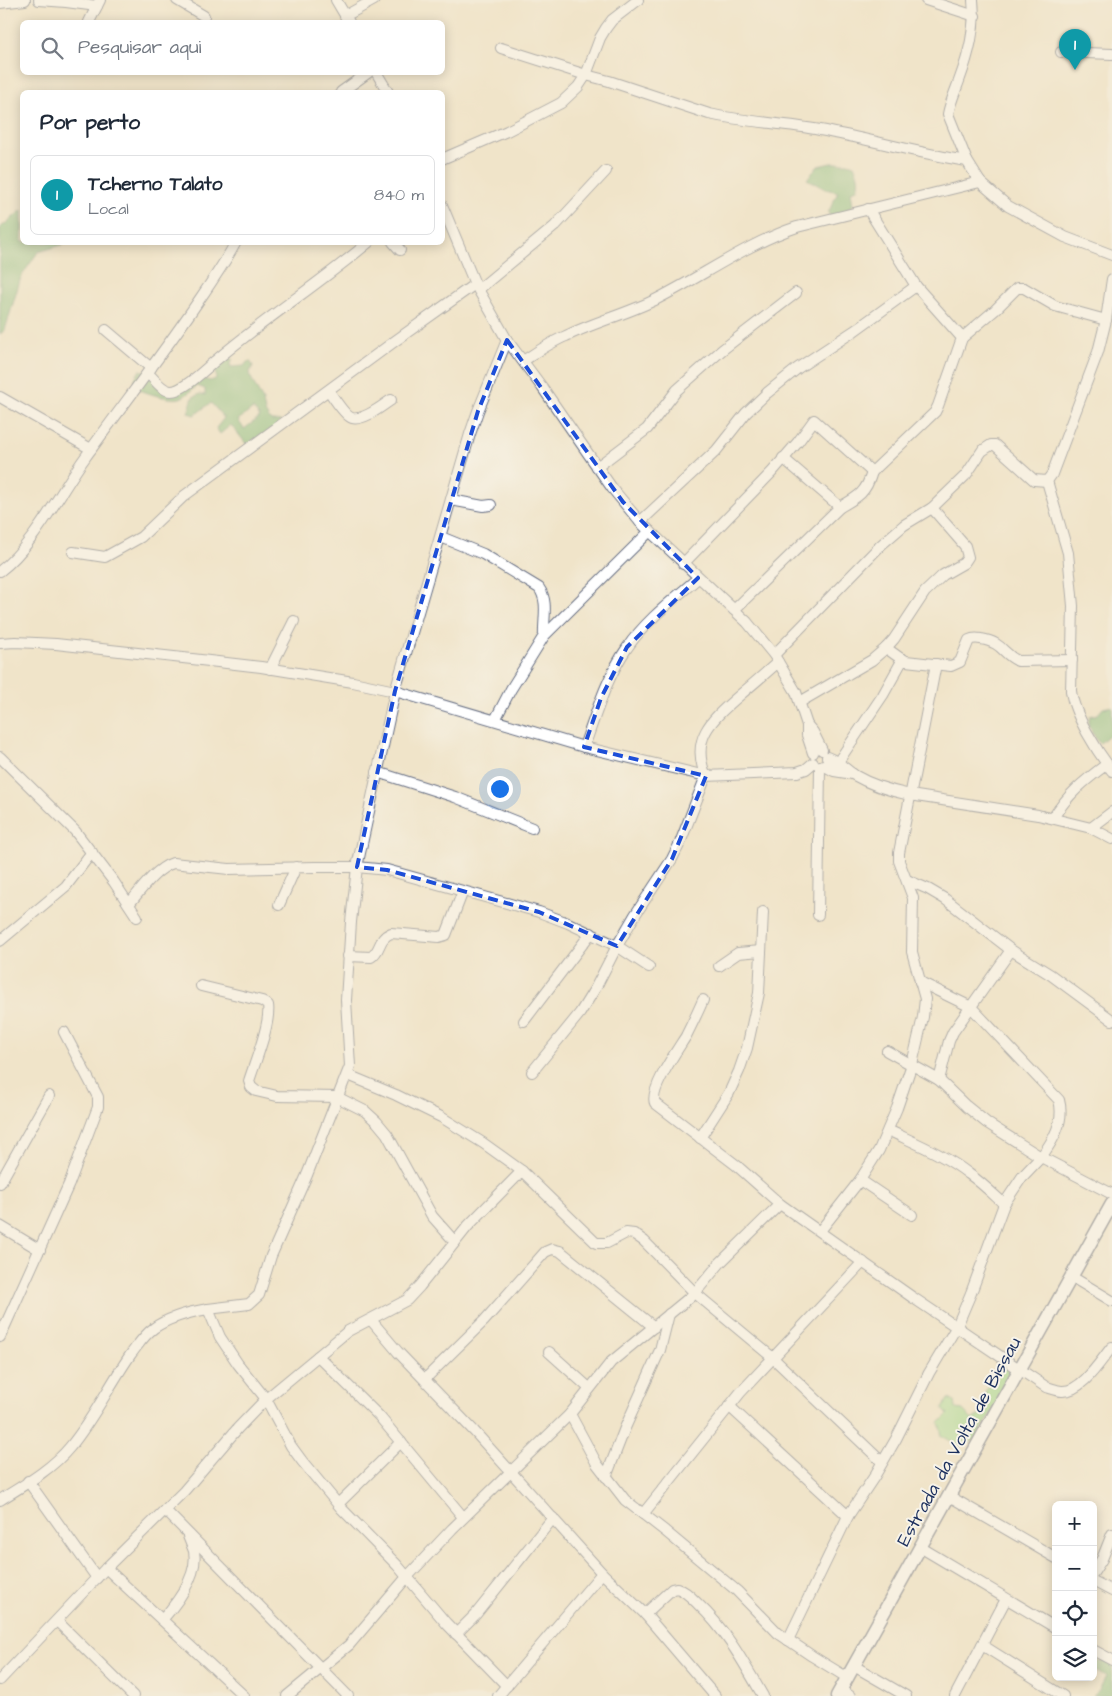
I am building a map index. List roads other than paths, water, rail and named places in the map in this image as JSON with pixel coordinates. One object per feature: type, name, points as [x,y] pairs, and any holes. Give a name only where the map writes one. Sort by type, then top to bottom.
[{"type":"main road","name":"Estrada da Volta de Bissau","points":[[843,1694],[851,1672],[1112,1204]]},
{"type":"street","points":[[0,3],[25,0]]},
{"type":"street","points":[[39,0],[98,3],[90,20]]},
{"type":"street","points":[[177,0],[204,16]]},
{"type":"street","points":[[336,0],[347,19],[374,0]]},
{"type":"street","points":[[445,158],[507,131],[562,103],[578,87],[586,75],[600,38],[606,28],[612,20],[638,0]]},
{"type":"street","points":[[926,0],[974,16]]},
{"type":"street","points":[[973,0],[973,32],[965,64],[948,114],[967,160],[980,182],[1008,206],[1065,237],[1112,255]]},
{"type":"street","points":[[502,48],[586,75],[609,80],[692,109],[725,118],[822,130],[943,157],[967,160]]},
{"type":"street","points":[[1060,52],[1112,54]]},
{"type":"street","points":[[344,90],[365,75]]},
{"type":"street","points":[[378,75],[387,90]]},
{"type":"street","points":[[73,552],[105,557],[141,537],[184,496],[395,341],[477,286],[555,226],[606,171]]},
{"type":"street","points":[[523,361],[566,336],[629,312],[664,296],[746,248],[775,234],[797,226],[980,182]]},
{"type":"street","points":[[868,210],[916,286],[962,338]]},
{"type":"street","points":[[445,212],[477,286],[507,340],[598,467],[640,522],[758,634],[776,658],[796,692],[807,725],[813,732],[820,759],[818,915]]},
{"type":"street","points":[[0,571],[18,556],[91,449],[150,371],[218,272],[234,245]]},
{"type":"street","points":[[106,330],[150,371],[165,390],[172,391],[185,386],[227,351],[342,265],[365,245]]},
{"type":"street","points":[[1047,481],[1052,474],[1098,352],[1106,320],[1112,279]]},
{"type":"street","points":[[640,522],[716,452],[746,413],[767,393],[798,368],[854,331],[916,286]]},
{"type":"street","points":[[734,610],[840,508],[858,497],[869,483],[872,472],[935,412],[962,338],[995,310],[1016,288],[1024,288],[1054,306],[1106,320]]},
{"type":"street","points":[[598,467],[647,429],[677,390],[722,350],[796,293]]},
{"type":"street","points":[[0,1500],[28,1482],[69,1450],[83,1431],[119,1372],[141,1341],[152,1330],[162,1323],[208,1309],[249,1304],[259,1295],[274,1248],[307,1175],[337,1097],[348,1075],[350,1066],[346,1000],[348,956],[357,867],[377,772],[395,691],[451,500],[478,411],[507,340]]},
{"type":"street","points":[[329,391],[351,418],[360,418],[374,412],[392,400]]},
{"type":"street","points":[[0,397],[91,449]]},
{"type":"street","points":[[683,564],[772,472],[814,420],[872,472]]},
{"type":"street","points":[[532,1072],[580,1013],[635,915],[672,859],[684,834],[706,776],[700,760],[700,753],[708,727],[720,713],[776,658],[887,539],[904,525],[932,508],[966,475],[982,451],[991,445],[995,445],[1034,480],[1047,481]]},
{"type":"street","points":[[784,458],[840,508]]},
{"type":"street","points":[[1047,481],[1068,553],[1074,606],[1071,691],[1076,709],[1110,768],[1073,791],[1053,818]]},
{"type":"street","points":[[451,500],[483,506],[491,505]]},
{"type":"street","points":[[800,702],[872,660],[894,639],[925,592],[943,574],[964,563],[968,557],[965,546],[932,508]]},
{"type":"street","points":[[495,720],[516,681],[544,636],[650,531]]},
{"type":"street","points":[[441,537],[483,554],[539,588],[545,602],[544,636]]},
{"type":"street","points":[[584,747],[604,690],[627,647],[639,633],[698,578]]},
{"type":"street","points":[[270,669],[294,621]]},
{"type":"street","points":[[886,648],[903,659],[951,666],[960,662],[969,640],[975,638],[992,641],[1018,661],[1072,660]]},
{"type":"street","points":[[0,643],[56,644],[192,658],[270,669],[395,691],[584,747],[706,776],[797,772],[806,769],[820,759],[838,762],[853,774],[882,787],[910,795],[1053,818],[1091,828],[1112,839]]},
{"type":"street","points":[[838,762],[869,718],[903,659]]},
{"type":"street","points":[[820,1231],[860,1180],[879,1150],[897,1108],[912,1064],[925,1008],[925,999],[912,952],[914,898],[899,861],[899,852],[936,664]]},
{"type":"street","points":[[0,757],[75,831],[92,852],[137,917]]},
{"type":"street","points":[[820,759],[834,771],[853,774]]},
{"type":"street","points":[[377,772],[454,797],[532,828]]},
{"type":"street","points":[[1091,828],[1112,812]]},
{"type":"street","points":[[0,941],[66,886],[92,852]]},
{"type":"street","points":[[129,904],[160,870],[173,863],[230,869],[357,867],[387,870],[539,912],[591,933],[617,946],[649,967]]},
{"type":"street","points":[[279,905],[296,867]]},
{"type":"street","points":[[907,880],[946,899],[1011,950],[1112,1020]]},
{"type":"street","points":[[348,956],[371,957],[376,953],[384,937],[391,933],[439,937],[446,935],[462,891]]},
{"type":"street","points":[[700,1138],[730,1093],[740,1071],[759,993],[763,912]]},
{"type":"street","points":[[524,1021],[591,933]]},
{"type":"street","points":[[939,1080],[953,1032],[1011,950]]},
{"type":"street","points":[[719,966],[738,953],[762,951]]},
{"type":"street","points":[[788,1640],[848,1516],[896,1439],[929,1372],[957,1326],[971,1294],[1004,1204],[1022,1177],[1047,1149],[1058,1127],[1062,1110],[1059,1100],[972,1006],[920,982]]},
{"type":"street","points":[[201,986],[268,1005],[262,1043],[249,1080],[250,1087],[253,1090],[286,1097],[337,1097],[365,1111],[377,1122],[391,1141],[432,1216],[455,1242]]},
{"type":"street","points":[[703,1000],[685,1037],[665,1070],[654,1097],[655,1103],[736,1165],[780,1204],[912,1297],[1046,1387],[1063,1391],[1072,1390],[1086,1379],[1112,1347]]},
{"type":"street","points":[[0,1337],[69,1184],[98,1108],[93,1086],[64,1032]]},
{"type":"street","points":[[887,1051],[939,1080],[966,1106],[988,1123],[1041,1157],[1112,1194]]},
{"type":"street","points":[[348,1075],[396,1095],[441,1117],[522,1171],[596,1243],[607,1243],[626,1233],[634,1234],[644,1241],[694,1293],[773,1358],[882,1462]]},
{"type":"street","points":[[0,1183],[49,1096]]},
{"type":"street","points":[[888,1130],[958,1166],[1004,1204]]},
{"type":"street","points":[[0,1680],[106,1568],[184,1491],[266,1399],[348,1331],[407,1300],[468,1226],[522,1171]]},
{"type":"street","points":[[860,1180],[912,1215]]},
{"type":"street","points":[[287,1696],[349,1645],[407,1577],[464,1517],[570,1414],[589,1388],[617,1357],[694,1293],[720,1263],[780,1204]]},
{"type":"street","points":[[0,1226],[40,1250]]},
{"type":"street","points":[[425,1379],[484,1321],[545,1252],[552,1249],[560,1251],[654,1327]]},
{"type":"street","points":[[643,1514],[730,1406],[863,1262]]},
{"type":"street","points":[[1072,1277],[1112,1301]]},
{"type":"street","points":[[208,1309],[220,1338],[266,1399],[296,1453],[338,1504],[384,1551],[456,1634],[507,1686]]},
{"type":"street","points":[[606,1477],[625,1428],[660,1350],[669,1314]]},
{"type":"street","points":[[372,1320],[398,1352],[425,1379],[602,1573],[645,1614],[715,1696]]},
{"type":"street","points":[[550,1352],[589,1388]]},
{"type":"street","points":[[318,1356],[372,1408],[464,1517]]},
{"type":"street","points":[[730,1406],[848,1516]]},
{"type":"street","points":[[570,1414],[584,1442],[606,1477],[625,1500],[737,1591],[774,1629],[788,1640],[851,1672],[906,1696]]},
{"type":"street","points":[[338,1504],[401,1442]]},
{"type":"street","points":[[28,1482],[97,1578]]},
{"type":"street","points":[[949,1496],[1052,1556]]},
{"type":"street","points":[[165,1510],[348,1696]]},
{"type":"street","points":[[456,1634],[476,1614],[553,1518]]},
{"type":"street","points":[[162,1620],[188,1583],[193,1570],[194,1551],[186,1531]]},
{"type":"street","points":[[1097,1567],[1112,1534]]},
{"type":"street","points":[[920,1547],[1052,1626]]},
{"type":"street","points":[[106,1568],[244,1696]]},
{"type":"street","points":[[498,1696],[602,1573]]},
{"type":"street","points":[[1097,1583],[1112,1591]]},
{"type":"street","points":[[645,1614],[672,1589],[682,1590],[708,1613],[720,1628],[763,1696]]},
{"type":"street","points":[[955,1696],[1006,1599]]},
{"type":"street","points":[[57,1621],[133,1696]]},
{"type":"street","points":[[982,1645],[1063,1696]]},
{"type":"street","points":[[1097,1652],[1112,1660]]},
{"type":"place","name":"Tcherno Talato","points":[[1075,70]]}]
